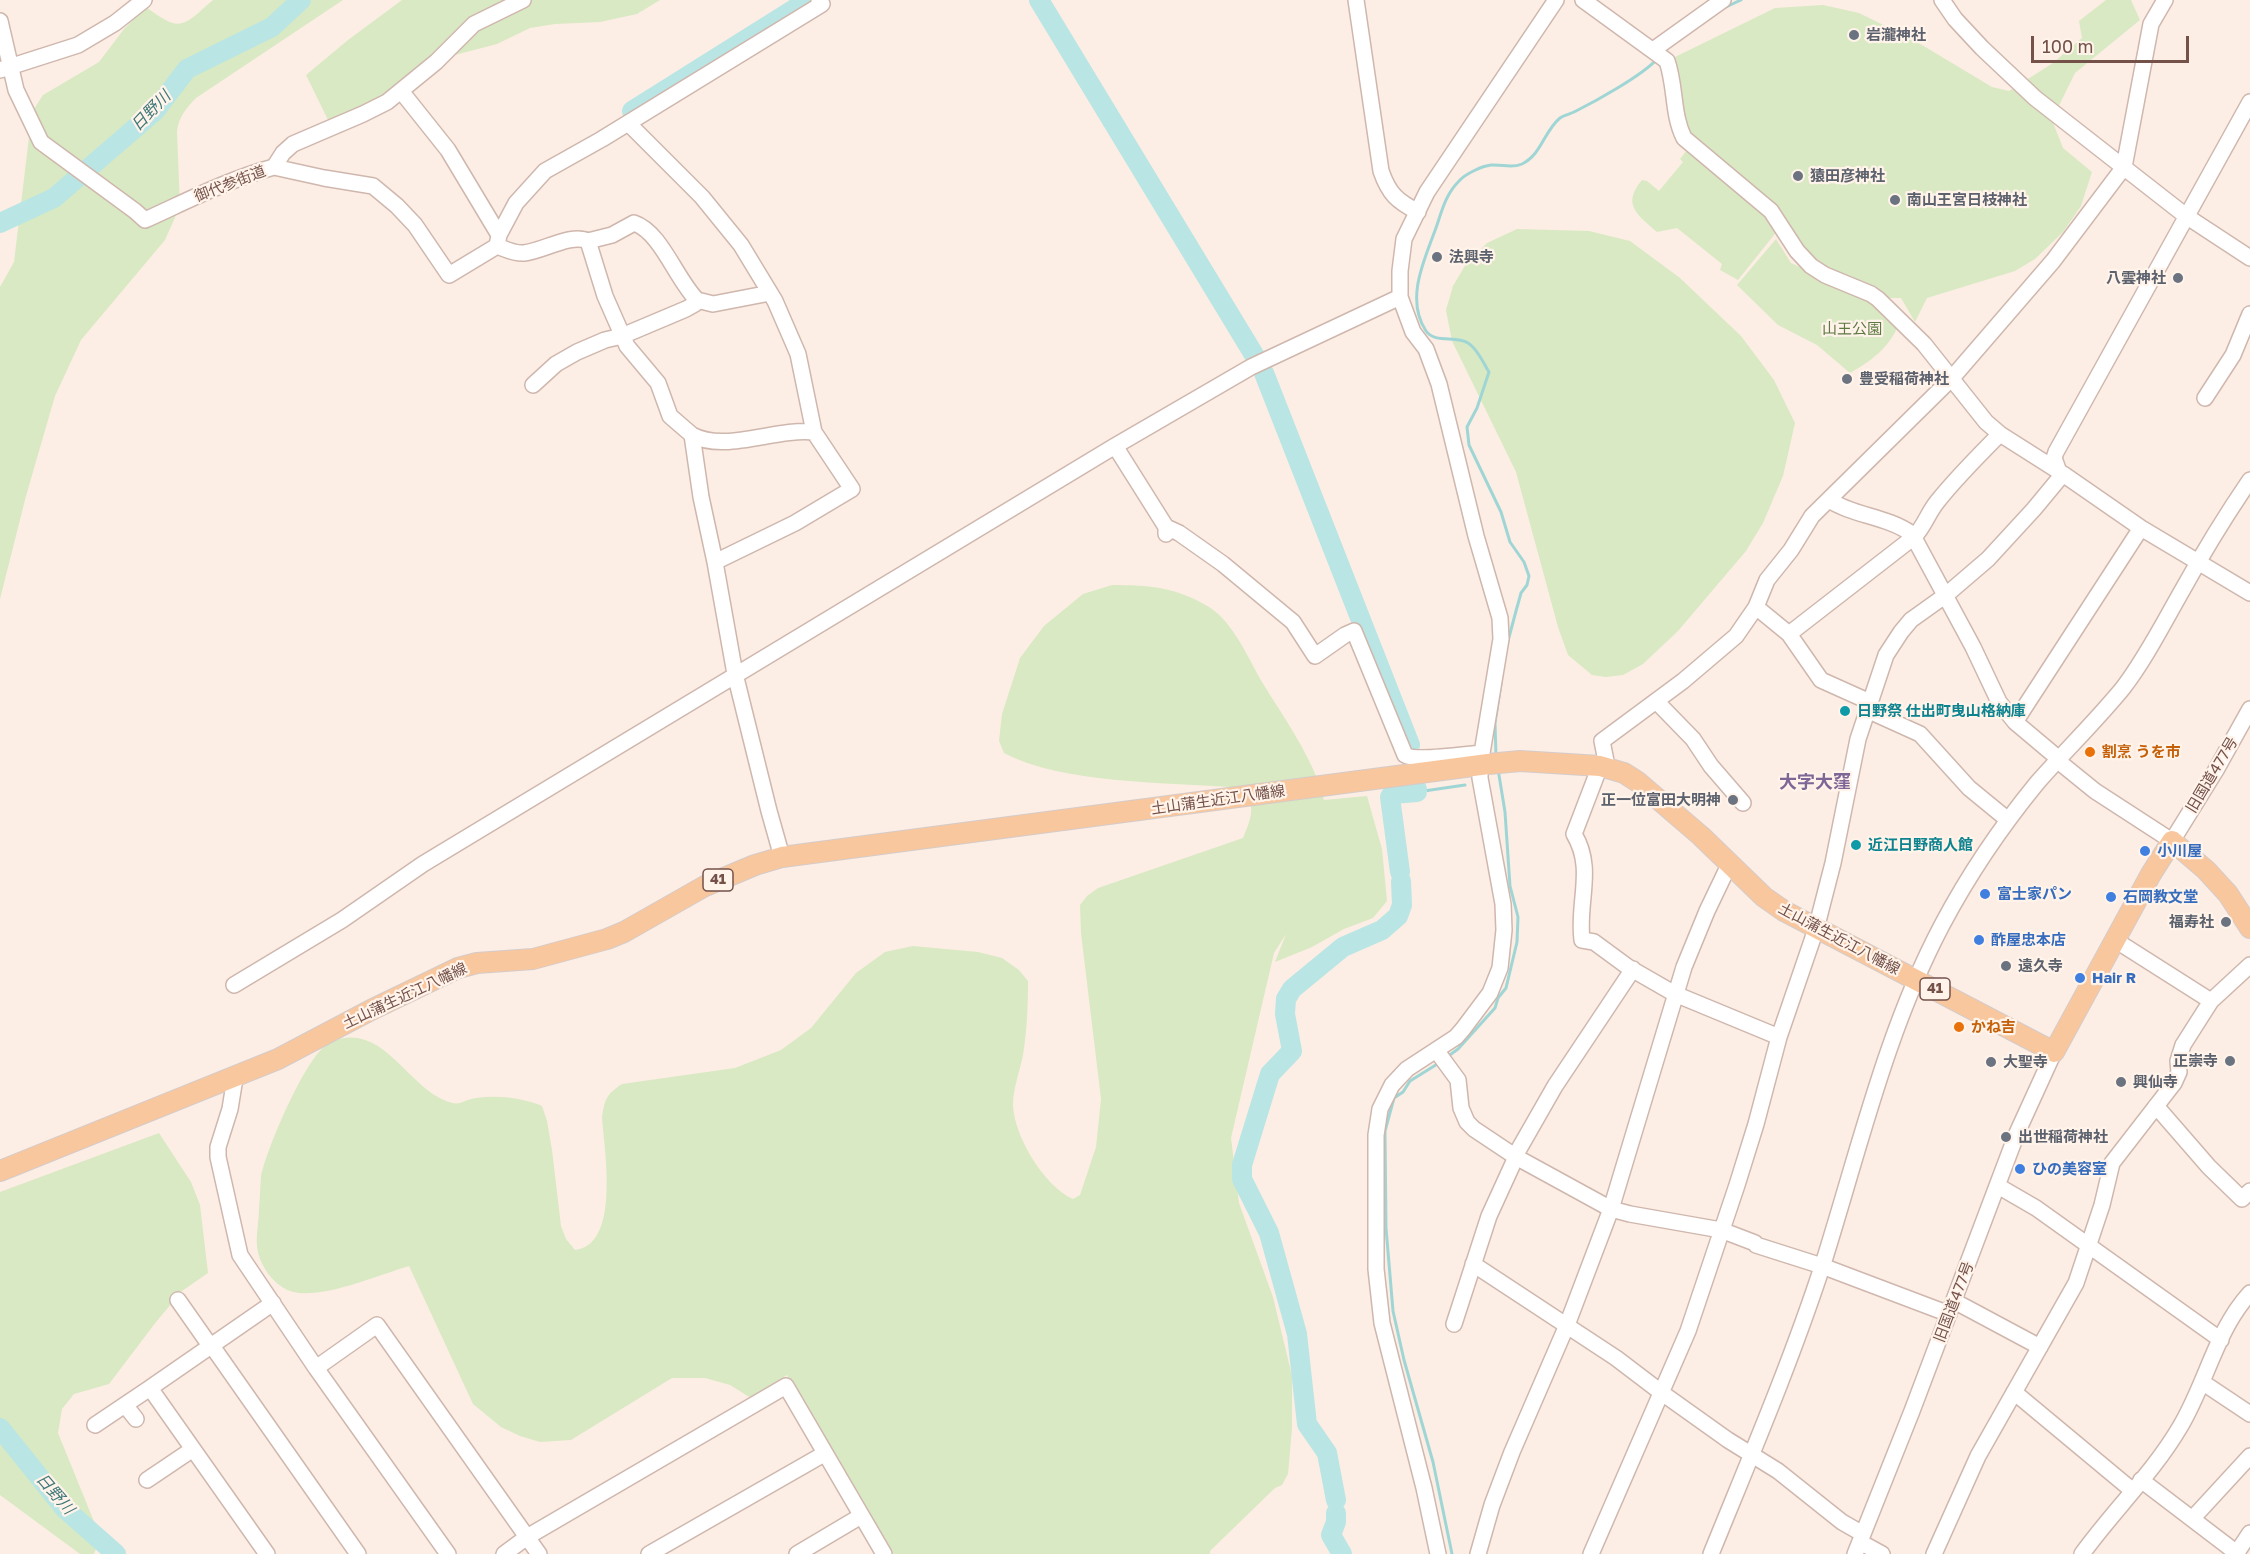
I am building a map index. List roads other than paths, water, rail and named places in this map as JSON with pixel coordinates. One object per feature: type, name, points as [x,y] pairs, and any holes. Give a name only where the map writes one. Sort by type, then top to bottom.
[{"type":"main road","name":"土山蒲生近江八幡線","points":[[0,1171],[278,1059],[458,968],[477,963],[533,959],[607,939],[624,932],[705,886],[755,865],[782,857],[1484,760],[1604,766],[1624,773],[1638,782],[1701,836],[1764,897],[1784,911],[2054,1052]]},
{"type":"main road","points":[[2054,1052],[2151,874],[2172,841],[2228,894],[2250,928]]},
{"type":"street","points":[[6,69],[78,45],[114,23],[144,0]]},
{"type":"street","name":"御代参街道","points":[[0,21],[6,69],[38,138],[145,220],[220,186],[274,167],[283,153],[293,144],[363,114],[401,91],[436,62],[474,24],[523,0]]},
{"type":"street","points":[[274,167],[373,186],[415,225],[449,275],[498,240],[516,203],[545,171],[822,4],[819,0]]},
{"type":"street","points":[[1356,0],[1381,171],[1386,185],[1400,202],[1418,212]]},
{"type":"street","points":[[1438,1554],[1424,1488],[1382,1323],[1376,1269],[1376,1136],[1380,1109],[1392,1085],[1407,1069],[1440,1057],[1474,1017],[1490,993],[1502,957],[1503,904],[1480,778],[1501,639],[1500,618],[1476,536],[1440,384],[1426,349],[1413,332],[1400,297],[1402,250],[1410,225],[1427,192],[1557,0]]},
{"type":"street","points":[[1583,0],[1658,55],[1672,75],[1678,126],[1684,138],[1771,211],[1797,251],[1811,266],[1878,298],[1924,344],[1986,422],[2000,434],[2141,528],[2250,593]]},
{"type":"street","points":[[1658,55],[1723,0]]},
{"type":"street","points":[[1942,0],[1955,19],[2021,86],[2186,216],[2250,258]]},
{"type":"street","points":[[1779,1037],[1675,994],[1594,942],[1582,940],[1580,924],[1586,871],[1583,849],[1574,834],[1604,766],[1602,741],[1656,701],[1736,636],[1756,607],[1767,580],[1791,550],[1812,516],[1952,378],[2053,261],[2124,166],[2151,24],[2165,0]]},
{"type":"street","points":[[401,91],[448,150],[498,240],[521,253],[544,249],[576,238],[588,241],[612,235],[634,223],[640,225],[656,239],[686,288],[697,300],[713,304],[770,293]]},
{"type":"street","points":[[2061,473],[2054,458],[2056,453],[2250,102]]},
{"type":"street","points":[[627,123],[684,178],[729,228],[770,293],[798,354],[814,432],[852,489],[795,523],[715,561]]},
{"type":"street","points":[[588,241],[605,296],[622,336],[658,383],[670,416],[692,435],[701,440],[718,442],[781,432],[814,432]]},
{"type":"street","points":[[234,985],[342,920],[423,864],[1115,446],[1251,367],[1400,297]]},
{"type":"street","points":[[533,385],[566,358],[605,340],[622,336],[686,309],[697,300]]},
{"type":"street","points":[[2205,398],[2233,355],[2250,315]]},
{"type":"street","points":[[1789,634],[1914,537],[1929,512],[1947,490],[2000,434]]},
{"type":"street","points":[[692,435],[701,496],[735,674],[782,857]]},
{"type":"street","points":[[1115,446],[1166,531],[1179,532],[1293,622],[1315,656],[1354,631],[1408,758],[1484,760]]},
{"type":"street","points":[[1591,1554],[1688,1331],[1756,1124],[1779,1037],[1816,929],[1833,862],[1849,777],[1886,655],[1900,632],[1911,620],[1946,595],[1988,559],[2034,509],[2061,473]]},
{"type":"street","points":[[1711,1554],[1806,1315],[1883,1067],[1916,979],[1942,925],[1970,875],[2008,820],[2135,670],[2197,562],[2250,480]]},
{"type":"street","points":[[1828,500],[1897,524],[1914,537],[1946,595],[1999,702],[2015,722],[2095,791],[2172,841]]},
{"type":"street","points":[[2015,722],[2141,528]]},
{"type":"street","points":[[1756,607],[1789,634],[1821,680],[1920,734],[1969,788],[2008,820]]},
{"type":"street","points":[[1656,701],[1693,739],[1711,765],[1743,803]]},
{"type":"street","name":"旧国道477号","points":[[2172,841],[2250,709]]},
{"type":"street","points":[[1478,1554],[1492,1505],[1512,1452],[1567,1324],[1611,1209],[1675,994],[1707,910],[1730,865]]},
{"type":"street","points":[[2115,940],[2211,1001]]},
{"type":"street","points":[[1934,1554],[1978,1456],[2076,1283],[2106,1189],[2110,1167],[2174,1083],[2179,1072],[2178,1061],[2183,1045],[2211,1001],[2250,965]]},
{"type":"street","points":[[1454,1324],[1489,1216],[1515,1157],[1555,1086],[1633,969]]},
{"type":"street","name":"旧国道477号","points":[[1859,1543],[2018,1133],[2054,1052]]},
{"type":"street","points":[[1440,1057],[1458,1080],[1461,1108],[1467,1122],[1474,1129],[1515,1157],[1611,1209],[1721,1230],[1765,1249],[1952,1307],[2040,1347]]},
{"type":"street","points":[[235,1077],[218,1157],[240,1255],[316,1368],[448,1554]]},
{"type":"street","points":[[2156,1106],[2209,1167],[2242,1199],[2250,1191]]},
{"type":"street","points":[[1998,1186],[2023,1199],[2221,1340]]},
{"type":"street","points":[[1473,1263],[1567,1324],[1662,1394],[1795,1484],[1842,1522],[1859,1543],[1882,1554]]},
{"type":"street","points":[[2082,1554],[2180,1427],[2229,1322],[2250,1293]]},
{"type":"street","points":[[178,1300],[358,1554]]},
{"type":"street","points":[[95,1425],[273,1303]]},
{"type":"street","points":[[316,1368],[377,1325],[539,1554]]},
{"type":"street","points":[[2202,1382],[2250,1414]]},
{"type":"street","points":[[504,1554],[527,1537],[786,1386],[884,1554]]},
{"type":"street","points":[[150,1388],[267,1554]]},
{"type":"street","points":[[2014,1392],[2137,1485],[2192,1519],[2236,1554],[2250,1533]]},
{"type":"street","points":[[125,1405],[136,1419]]},
{"type":"street","points":[[147,1480],[193,1449]]},
{"type":"street","points":[[649,1554],[824,1454]]},
{"type":"street","points":[[2192,1519],[2250,1456]]},
{"type":"street","points":[[797,1554],[861,1516]]},
{"type":"waterway","name":"日野川","points":[[0,223],[54,198],[155,111],[187,69],[272,27],[301,0]]},
{"type":"waterway","points":[[632,111],[796,8],[802,0]]},
{"type":"waterway","points":[[1039,0],[1256,358]]},
{"type":"waterway","points":[[1726,7],[1741,0]]},
{"type":"waterway","points":[[1508,641],[1521,593],[1527,585],[1529,576],[1524,562],[1510,542],[1501,512],[1469,445],[1467,427],[1477,408],[1489,372],[1477,352],[1468,343],[1435,337],[1426,331],[1417,305],[1419,278],[1445,202],[1462,178],[1487,166],[1514,166],[1529,160],[1560,118],[1585,107],[1619,87],[1657,59]]},
{"type":"waterway","points":[[1264,373],[1410,745]]},
{"type":"waterway","points":[[1496,756],[1495,723],[1501,683]]},
{"type":"waterway","points":[[1447,1057],[1458,1049],[1495,1008],[1498,998],[1506,988],[1517,942],[1518,917],[1510,886],[1505,812],[1498,769]]},
{"type":"waterway","points":[[1417,792],[1465,785]]},
{"type":"waterway","points":[[1400,872],[1390,797],[1392,794],[1417,792],[1417,789]]},
{"type":"waterway","points":[[1336,1500],[1327,1453],[1307,1424],[1297,1334],[1269,1233],[1242,1179],[1242,1165],[1270,1074],[1292,1051],[1285,1014],[1286,999],[1292,989],[1343,947],[1382,930],[1398,916],[1402,905],[1401,881]]},
{"type":"waterway","points":[[1439,1063],[1410,1081],[1403,1092],[1394,1098],[1385,1131],[1386,1228],[1393,1311],[1404,1360],[1433,1462],[1452,1554]]},
{"type":"waterway","name":"日野川","points":[[0,1428],[65,1509],[116,1554]]},
{"type":"waterway","points":[[1336,1513],[1336,1522],[1331,1535],[1342,1554]]},
{"type":"place","name":"岩瀧神社","points":[[1854,35]]},
{"type":"place","name":"猿田彦神社","points":[[1798,176]]},
{"type":"place","name":"南山王宮日枝神社","points":[[1895,200]]},
{"type":"place","name":"法興寺","points":[[1437,257]]},
{"type":"place","name":"八雲神社","points":[[2178,278]]},
{"type":"place","name":"豊受稲荷神社","points":[[1847,379]]},
{"type":"place","name":"日野祭 仕出町曳山格納庫","points":[[1845,711]]},
{"type":"place","name":"割烹 うを市","points":[[2090,752]]},
{"type":"place","name":"正一位富田大明神","points":[[1733,800]]},
{"type":"place","name":"近江日野商人館","points":[[1856,845]]},
{"type":"place","name":"小川屋","points":[[2145,851]]},
{"type":"place","name":"富士家パン","points":[[1985,894]]},
{"type":"place","name":"石岡教文堂","points":[[2111,897]]},
{"type":"place","name":"福寿社","points":[[2226,922]]},
{"type":"place","name":"酢屋忠本店","points":[[1979,940]]},
{"type":"place","name":"遠久寺","points":[[2006,966]]},
{"type":"place","name":"Hair R","points":[[2080,978]]},
{"type":"place","name":"かね吉","points":[[1959,1027]]},
{"type":"place","name":"正崇寺","points":[[2230,1061]]},
{"type":"place","name":"大聖寺","points":[[1991,1062]]},
{"type":"place","name":"興仙寺","points":[[2121,1082]]},
{"type":"place","name":"出世稲荷神社","points":[[2006,1137]]},
{"type":"place","name":"ひの美容室","points":[[2020,1169]]},
{"type":"district","name":"大字大窪","points":[[1815,782]]},
{"type":"park label","name":"山王公園","points":[[1852,329]]}]
